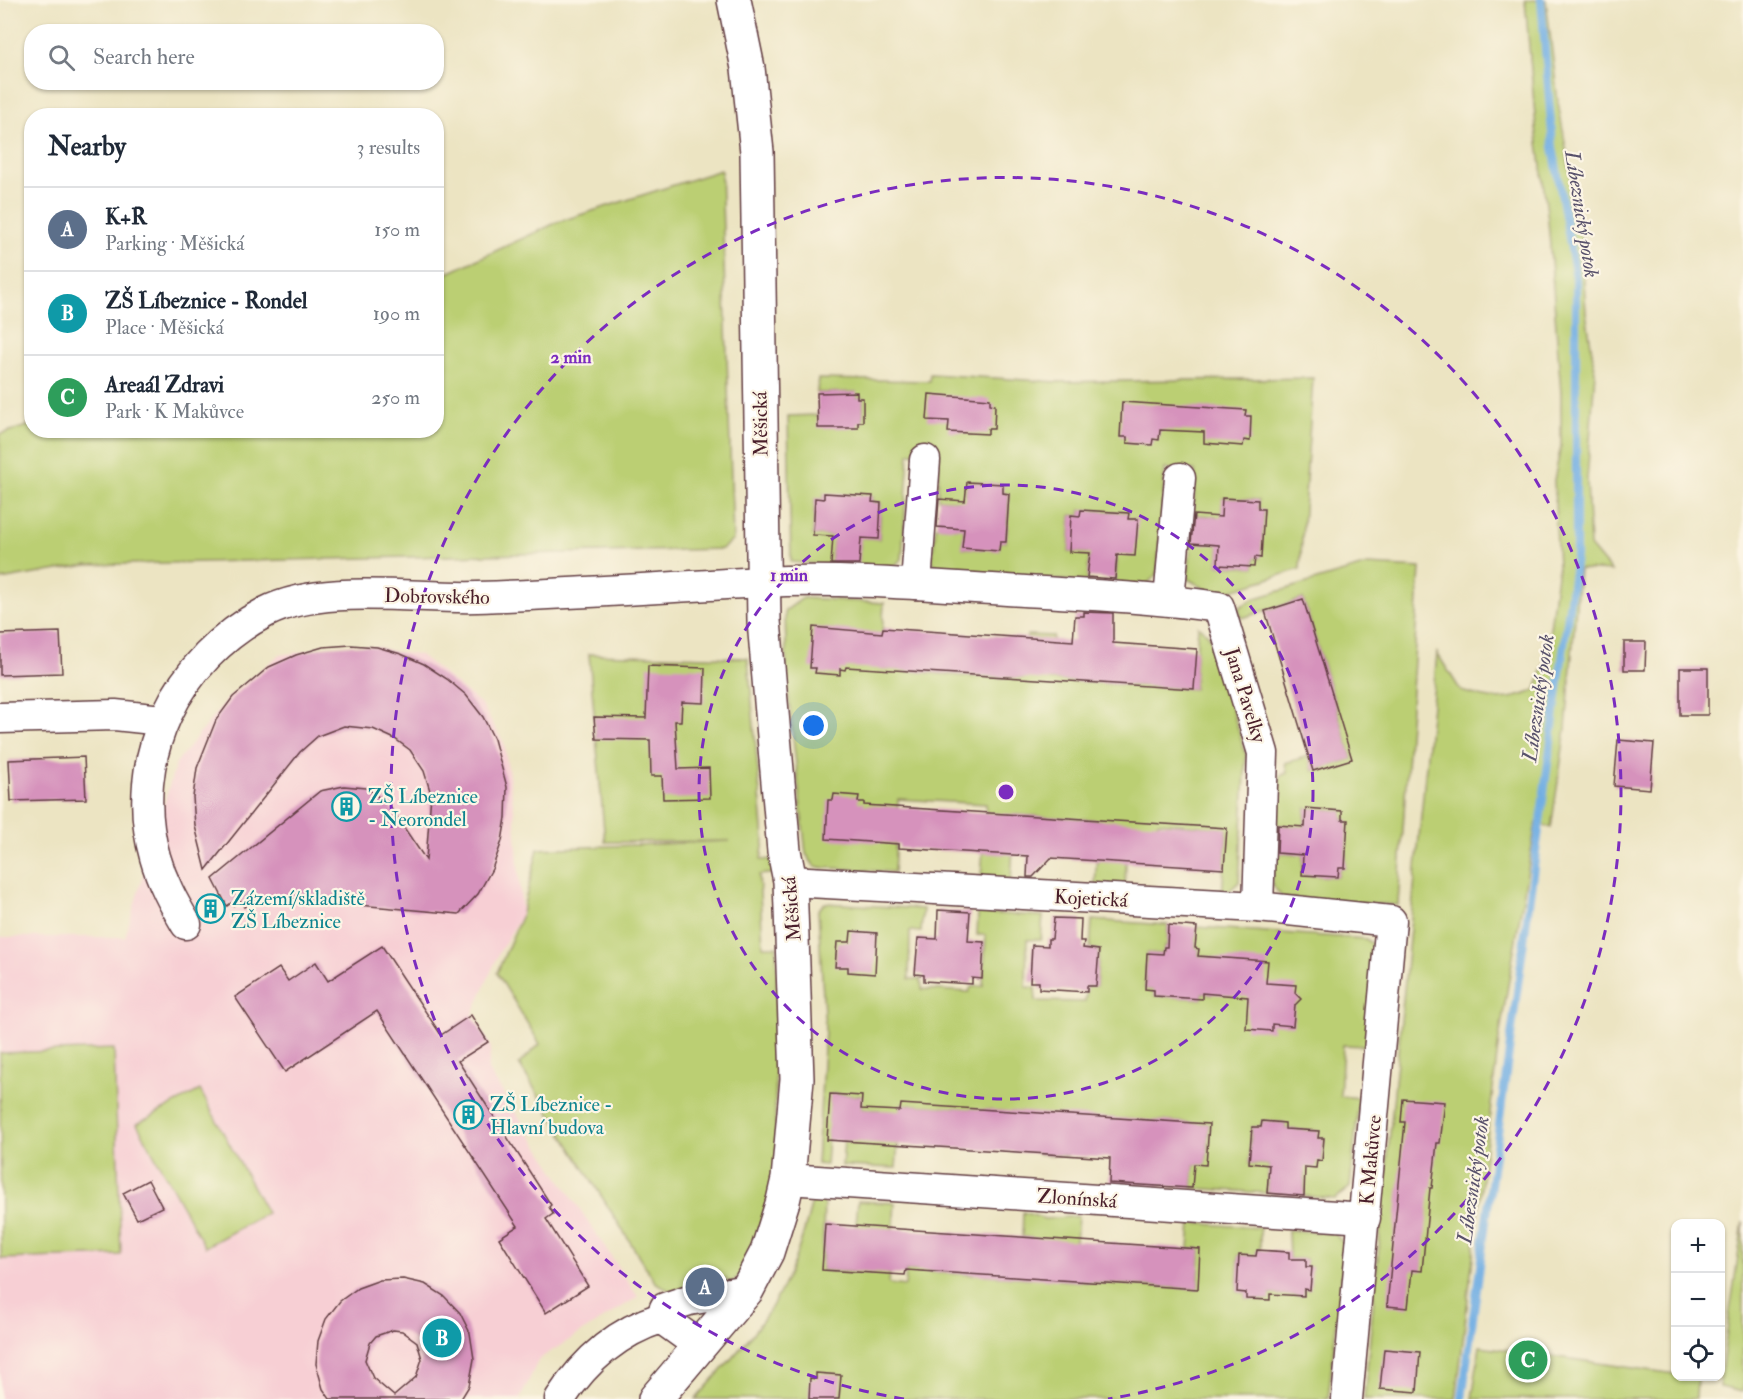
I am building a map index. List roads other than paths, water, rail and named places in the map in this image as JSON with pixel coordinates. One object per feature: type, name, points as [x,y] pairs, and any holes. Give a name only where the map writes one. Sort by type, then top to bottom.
[{"type":"street","name":"Měšická","points":[[655,1399],[747,1290],[767,1252],[788,1179],[797,1079],[790,881],[784,851],[763,582],[757,152],[748,68],[734,0]]},
{"type":"street","points":[[916,584],[925,460]]},
{"type":"street","points":[[1170,600],[1180,478]]},
{"type":"street","name":"Jana Pavelky","points":[[763,582],[916,584],[1170,600],[1219,607],[1263,753],[1258,907]]},
{"type":"street","name":"Dobrovského","points":[[186,924],[167,891],[154,854],[147,797],[152,751],[162,720],[195,669],[225,638],[269,610],[321,596],[472,597],[763,582]]},
{"type":"street","points":[[0,718],[115,714],[162,720]]},
{"type":"street","name":"Kojetická","points":[[790,881],[1258,907],[1391,921]]},
{"type":"street","name":"K Makůvce","points":[[1347,1399],[1391,921]]},
{"type":"street","name":"Zlonínská","points":[[788,1179],[1365,1218]]},
{"type":"street","points":[[661,1318],[665,1308],[689,1300],[747,1290]]},
{"type":"street","points":[[661,1318],[700,1346]]},
{"type":"street","points":[[560,1399],[574,1377],[606,1344],[644,1323],[661,1318]]},
{"type":"waterway","name":"Líbeznický potok","points":[[1462,1399],[1576,556],[1576,278],[1553,147],[1541,0]]},
{"type":"place","name":"ZŠ Líbeznice - Neorondel","points":[[347,807]]},
{"type":"place","name":"Zázemí/skladiště ZŠ Líbeznice","points":[[210,909]]},
{"type":"place","name":"ZŠ Líbeznice - Hlavní budova","points":[[469,1115]]},
{"type":"place","name":"K+R","points":[[705,1287]]},
{"type":"place","name":"ZŠ Líbeznice - Rondel","points":[[442,1338]]},
{"type":"place","name":"Areaál Zdravi","points":[[1528,1360]]}]
